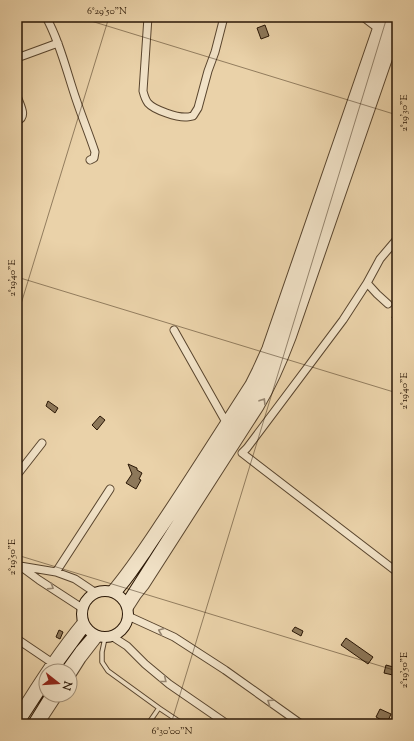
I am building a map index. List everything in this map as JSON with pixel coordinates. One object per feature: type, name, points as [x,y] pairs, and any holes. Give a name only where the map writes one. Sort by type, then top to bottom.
[{"type":"main road","points":[[112,592],[129,578],[232,430],[263,389],[280,353],[389,27]]},
{"type":"main road","points":[[127,610],[232,430]]},
{"type":"main road","points":[[72,663],[81,650],[103,637],[117,635],[126,625],[127,610],[122,598],[112,592],[103,591],[96,593],[86,600],[82,608],[82,612],[83,624],[89,632],[103,637]]},
{"type":"main road","points":[[55,663],[83,624]]},
{"type":"main road","points":[[18,724],[38,693]]},
{"type":"main road","points":[[33,724],[46,703]]},
{"type":"street","points":[[46,17],[50,23],[58,44],[95,152],[94,158],[90,160]]},
{"type":"street","points":[[148,17],[143,91],[144,97],[159,110],[186,118],[193,116],[198,108],[224,17]]},
{"type":"street","points":[[232,430],[249,384],[266,348],[389,27],[363,17]]},
{"type":"street","points":[[17,58],[58,44]]},
{"type":"street","points":[[17,96],[23,113],[23,117],[17,121]]},
{"type":"street","points":[[397,239],[380,259],[367,283],[343,320],[242,453],[397,572]]},
{"type":"street","points":[[367,283],[376,294],[388,304]]},
{"type":"street","points":[[174,330],[232,430]]},
{"type":"street","points":[[17,474],[42,443]]},
{"type":"street","points":[[56,572],[110,489]]},
{"type":"street","points":[[18,565],[56,572],[75,579],[96,593]]},
{"type":"street","points":[[18,565],[38,580],[82,608]]},
{"type":"street","points":[[127,610],[174,637],[225,670],[301,724]]},
{"type":"street","points":[[78,665],[103,637],[127,646],[144,664],[169,684],[227,724]]},
{"type":"street","points":[[17,639],[47,663]]},
{"type":"street","points":[[17,715],[20,703],[38,683]]},
{"type":"street","points":[[40,724],[54,703]]},
{"type":"street","points":[[394,724],[397,719]]},
{"type":"lane","points":[[103,637],[102,662],[108,671],[183,724]]},
{"type":"lane","points":[[148,724],[159,708]]},
{"type":"building","points":[[265,25],[269,36],[261,39],[257,28]]},
{"type":"building","points":[[397,304],[397,320],[392,318]]},
{"type":"building","points":[[48,401],[58,408],[55,413],[46,406]]},
{"type":"building","points":[[100,416],[105,420],[97,430],[92,425]]},
{"type":"building","points":[[128,464],[137,468],[137,470],[142,473],[139,479],[141,480],[136,489],[126,483],[132,474]]},
{"type":"building","points":[[295,627],[303,631],[301,636],[292,631]]},
{"type":"building","points":[[59,630],[63,632],[60,639],[56,637]]},
{"type":"building","points":[[346,638],[373,657],[368,664],[341,645]]},
{"type":"building","points":[[386,665],[397,668],[397,676],[384,673]]},
{"type":"building","points":[[380,709],[391,714],[387,723],[376,717]]}]
